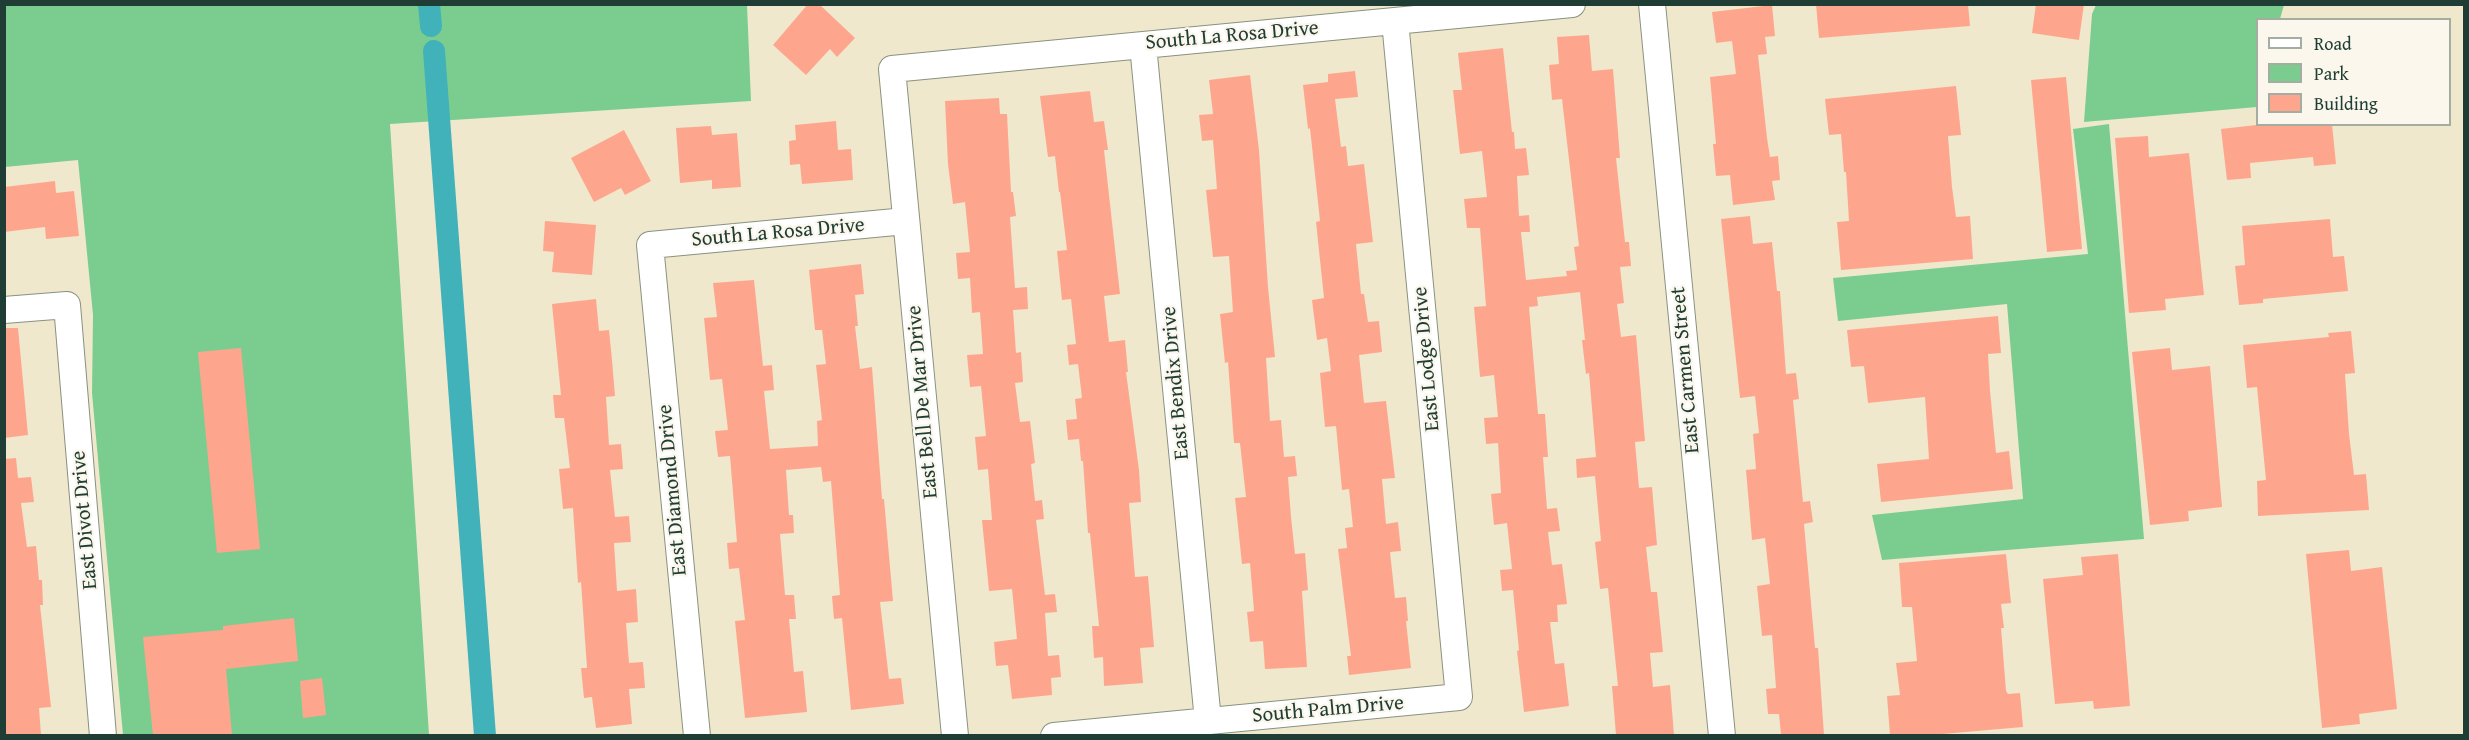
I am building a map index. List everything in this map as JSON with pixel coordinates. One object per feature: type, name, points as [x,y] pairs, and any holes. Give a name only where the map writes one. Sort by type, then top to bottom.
[{"type":"street","name":"South La Rosa Drive","points":[[892,69],[1572,4]]},
{"type":"street","name":"East Carmen Street","points":[[1652,4],[1722,735]]},
{"type":"street","name":"East Lodge Drive","points":[[1395,21],[1459,697]]},
{"type":"street","name":"East Bendix Drive","points":[[1143,45],[1208,721]]},
{"type":"street","name":"East Bell De Mar Drive","points":[[892,69],[955,735]]},
{"type":"street","name":"South La Rosa Drive","points":[[650,245],[906,221]]},
{"type":"street","name":"East Diamond Drive","points":[[650,245],[697,735]]},
{"type":"street","name":"East Divot Drive","points":[[4,310],[67,304],[103,735]]},
{"type":"street","name":"South Palm Drive","points":[[1054,735],[1459,697]]},
{"type":"green space","points":[[5,5],[747,5],[751,101],[390,124],[429,735],[123,735],[92,393],[93,315],[78,160],[5,167]]},
{"type":"green space","points":[[2096,5],[2284,5],[2280,18],[2256,18],[2256,107],[2084,122],[2092,14]]},
{"type":"green space","points":[[2109,124],[2144,539],[1882,560],[1872,515],[2023,499],[2007,304],[1838,321],[1833,278],[2088,254],[2073,129]]},
{"type":"building","points":[[808,4],[819,4],[855,38],[837,57],[830,49],[806,75],[773,45]]},
{"type":"building","points":[[1816,4],[1968,4],[1970,26],[1819,38]]},
{"type":"building","points":[[2036,4],[2084,4],[2079,40],[2032,33]]},
{"type":"building","points":[[1772,5],[1775,36],[1765,37],[1767,54],[1758,55],[1770,157],[1778,156],[1780,180],[1772,181],[1775,200],[1733,205],[1730,175],[1716,176],[1713,144],[1716,144],[1710,77],[1736,74],[1732,41],[1716,43],[1712,12]]},
{"type":"building","points":[[1589,35],[1592,71],[1613,69],[1620,158],[1616,158],[1625,242],[1629,242],[1631,266],[1620,267],[1624,303],[1617,304],[1621,337],[1636,335],[1645,441],[1635,442],[1639,488],[1652,487],[1657,545],[1646,547],[1651,592],[1657,592],[1663,652],[1650,653],[1653,687],[1670,685],[1674,735],[1616,735],[1612,686],[1618,686],[1608,588],[1600,589],[1595,542],[1601,541],[1595,476],[1577,478],[1576,459],[1596,457],[1589,373],[1586,374],[1582,340],[1585,340],[1580,292],[1537,297],[1538,306],[1529,307],[1538,414],[1545,414],[1548,457],[1543,457],[1547,509],[1557,508],[1560,531],[1548,532],[1552,565],[1562,564],[1567,604],[1557,605],[1558,622],[1550,622],[1555,664],[1564,663],[1569,706],[1524,712],[1513,590],[1502,591],[1500,570],[1512,569],[1507,523],[1494,525],[1491,494],[1501,493],[1498,443],[1486,444],[1484,418],[1498,417],[1494,375],[1480,377],[1474,307],[1486,306],[1480,228],[1467,228],[1464,199],[1487,197],[1482,151],[1460,154],[1453,90],[1462,90],[1458,53],[1503,48],[1515,149],[1526,148],[1529,175],[1517,176],[1519,216],[1529,215],[1530,232],[1521,232],[1526,280],[1567,276],[1566,271],[1577,270],[1574,247],[1579,246],[1562,99],[1552,100],[1549,65],[1559,64],[1557,37]]},
{"type":"building","points":[[1355,71],[1358,97],[1335,99],[1341,147],[1346,146],[1348,166],[1364,164],[1373,242],[1356,244],[1361,294],[1364,294],[1368,322],[1379,321],[1382,352],[1359,355],[1364,403],[1386,401],[1395,478],[1382,479],[1386,524],[1398,522],[1401,551],[1390,552],[1395,598],[1406,597],[1411,668],[1349,675],[1347,656],[1351,656],[1338,549],[1347,548],[1345,528],[1353,527],[1349,489],[1342,490],[1336,426],[1325,427],[1320,373],[1331,371],[1327,338],[1317,340],[1312,300],[1324,298],[1316,222],[1320,221],[1303,85],[1328,82],[1328,74]]},
{"type":"building","points":[[1250,75],[1259,150],[1275,357],[1266,358],[1270,421],[1281,420],[1284,457],[1295,456],[1297,476],[1288,477],[1295,554],[1305,553],[1308,590],[1302,591],[1307,667],[1265,669],[1263,641],[1250,642],[1247,612],[1254,611],[1250,563],[1242,564],[1235,498],[1246,497],[1240,443],[1234,443],[1228,362],[1225,363],[1220,314],[1233,312],[1229,256],[1213,257],[1206,190],[1217,189],[1213,140],[1202,141],[1199,115],[1213,114],[1209,80]]},
{"type":"building","points":[[2066,77],[2082,249],[2047,252],[2031,80]]},
{"type":"building","points":[[1956,86],[1961,135],[1948,136],[1952,187],[1956,217],[1970,216],[1973,259],[1841,270],[1837,222],[1849,221],[1846,172],[1844,172],[1841,134],[1829,135],[1825,99]]},
{"type":"building","points":[[1090,91],[1094,122],[1104,121],[1108,150],[1104,150],[1120,294],[1104,296],[1109,342],[1125,340],[1128,372],[1126,372],[1141,502],[1129,503],[1135,577],[1148,576],[1154,647],[1140,648],[1143,683],[1104,686],[1103,657],[1094,658],[1092,626],[1099,626],[1090,533],[1088,533],[1083,461],[1081,461],[1079,439],[1068,440],[1066,420],[1077,419],[1075,399],[1082,398],[1078,364],[1069,365],[1067,345],[1076,344],[1071,299],[1062,300],[1057,251],[1067,250],[1055,156],[1048,157],[1040,96]]},
{"type":"building","points":[[999,98],[1000,114],[1007,114],[1011,192],[1013,192],[1016,216],[1010,217],[1015,288],[1027,287],[1028,309],[1013,310],[1016,353],[1021,352],[1023,382],[1015,383],[1020,422],[1030,421],[1035,463],[1031,464],[1035,501],[1042,500],[1044,519],[1036,520],[1045,595],[1055,594],[1057,612],[1045,613],[1048,656],[1059,655],[1061,677],[1051,678],[1052,695],[1012,699],[1008,665],[996,666],[994,642],[1017,639],[1012,589],[989,591],[982,520],[992,520],[988,469],[978,470],[975,437],[986,436],[981,386],[970,387],[967,355],[983,354],[980,312],[972,313],[970,278],[958,279],[956,253],[970,252],[965,202],[953,204],[948,164],[945,101]]},
{"type":"building","points":[[836,121],[838,150],[851,149],[853,180],[802,184],[800,164],[790,165],[789,141],[796,140],[795,125]]},
{"type":"building","points":[[2256,125],[2332,126],[2336,164],[2314,166],[2313,157],[2250,163],[2251,178],[2227,180],[2221,129]]},
{"type":"building","points":[[711,126],[712,135],[737,133],[741,187],[712,189],[712,180],[680,183],[676,128]]},
{"type":"building","points":[[624,130],[651,181],[625,195],[621,188],[594,202],[571,158]]},
{"type":"building","points":[[2148,136],[2149,157],[2189,153],[2204,295],[2165,299],[2166,310],[2129,313],[2115,138]]},
{"type":"building","points":[[55,181],[56,193],[74,191],[79,236],[46,239],[45,227],[4,232],[4,187]]},
{"type":"building","points":[[1750,216],[1753,244],[1772,242],[1777,291],[1780,291],[1786,374],[1796,373],[1799,399],[1793,400],[1803,502],[1810,501],[1813,522],[1804,524],[1815,648],[1818,648],[1824,735],[1781,735],[1779,714],[1768,714],[1766,689],[1776,688],[1772,635],[1762,636],[1757,586],[1770,584],[1765,538],[1752,540],[1746,470],[1756,469],[1753,434],[1759,433],[1755,396],[1740,398],[1721,219]]},
{"type":"building","points":[[2330,219],[2333,257],[2344,256],[2348,291],[2263,299],[2263,303],[2239,305],[2235,266],[2245,265],[2242,226]]},
{"type":"building","points":[[545,221],[596,225],[592,275],[552,272],[554,252],[543,251]]},
{"type":"building","points":[[861,264],[864,294],[855,295],[858,326],[855,326],[860,369],[872,367],[882,499],[884,499],[893,601],[880,602],[889,679],[901,678],[904,704],[851,710],[842,618],[834,619],[832,596],[840,595],[831,481],[823,482],[821,467],[786,470],[789,515],[793,515],[794,533],[780,534],[785,595],[794,595],[796,619],[789,619],[794,672],[803,671],[807,712],[745,718],[735,621],[745,620],[739,568],[729,569],[727,543],[737,542],[730,456],[718,457],[715,431],[728,430],[722,379],[710,380],[704,318],[717,317],[713,283],[754,280],[763,366],[772,365],[774,390],[764,391],[770,449],[818,446],[817,421],[822,420],[816,365],[826,364],[822,330],[815,330],[809,270]]},
{"type":"building","points":[[596,299],[599,331],[609,330],[612,360],[615,396],[606,397],[609,445],[621,444],[623,469],[610,470],[615,517],[629,516],[631,542],[614,543],[617,591],[636,589],[638,622],[626,623],[629,663],[643,662],[645,688],[629,689],[632,724],[596,728],[592,697],[584,698],[581,668],[587,668],[573,508],[563,509],[559,469],[570,468],[564,418],[555,418],[553,395],[561,395],[552,304]]},
{"type":"building","points":[[1998,316],[2001,353],[1988,354],[1990,391],[1996,453],[2009,451],[2013,489],[1881,502],[1877,464],[1929,459],[1925,397],[1868,403],[1864,366],[1851,367],[1847,330]]},
{"type":"building","points":[[4,328],[18,328],[28,435],[4,438]]},
{"type":"building","points":[[2351,331],[2355,373],[2345,374],[2349,434],[2354,475],[2366,474],[2369,510],[2258,516],[2257,481],[2266,480],[2257,387],[2247,388],[2243,345],[2329,337],[2328,333]]},
{"type":"building","points":[[241,348],[260,549],[217,553],[198,352]]},
{"type":"building","points":[[2170,348],[2172,370],[2210,366],[2222,507],[2188,511],[2189,521],[2150,525],[2132,352]]},
{"type":"building","points":[[16,458],[18,478],[31,477],[34,502],[21,503],[27,547],[36,546],[39,580],[42,580],[43,605],[40,605],[51,707],[39,708],[41,735],[4,735],[4,459]]},
{"type":"building","points":[[2349,550],[2351,571],[2382,567],[2397,709],[2359,714],[2360,724],[2322,728],[2306,554]]},
{"type":"building","points":[[2006,554],[2011,603],[2001,604],[2004,628],[2001,628],[2006,691],[2008,694],[2020,693],[2023,727],[1931,735],[1890,735],[1887,696],[1900,695],[1896,663],[1917,661],[1912,607],[1902,607],[1899,563]]},
{"type":"building","points":[[2118,554],[2130,706],[2094,709],[2093,701],[2055,704],[2043,579],[2083,575],[2081,557]]},
{"type":"building","points":[[294,618],[298,661],[226,669],[232,735],[153,735],[143,637],[223,630],[223,626]]},
{"type":"building","points":[[322,678],[326,715],[303,718],[300,681]]},
{"type":"waterway","points":[[429,4],[431,26]]},
{"type":"waterway","points":[[434,51],[485,736]]}]
